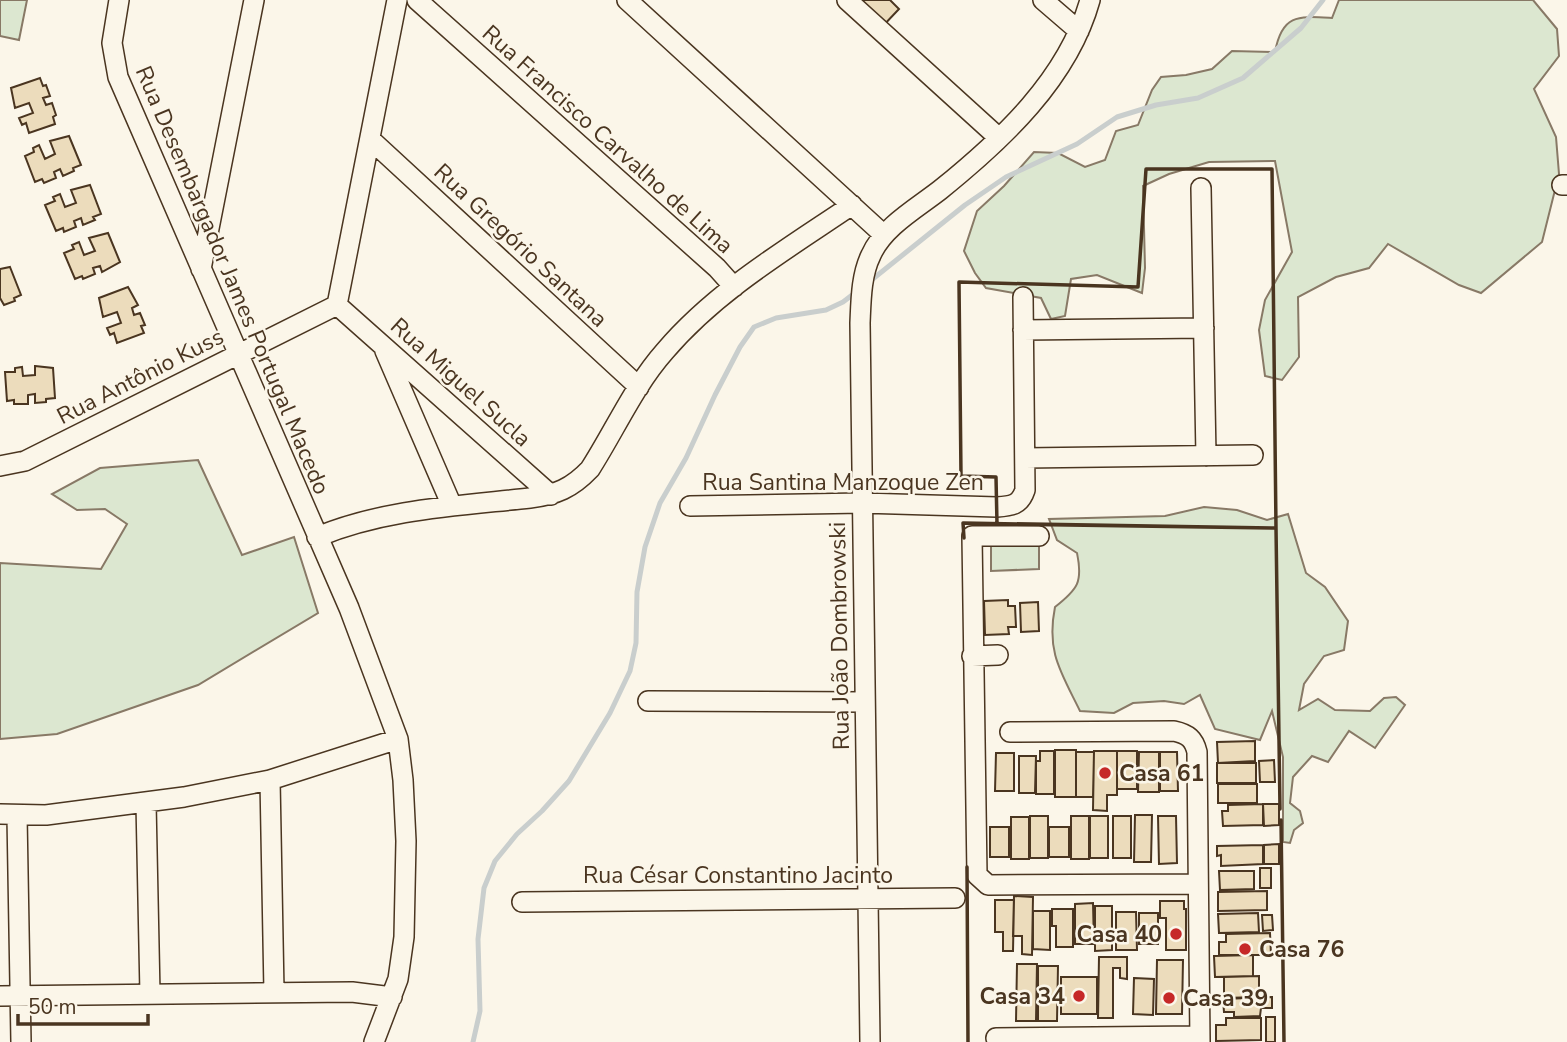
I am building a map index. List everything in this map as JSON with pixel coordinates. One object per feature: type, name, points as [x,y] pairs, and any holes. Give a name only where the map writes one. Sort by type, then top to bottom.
[{"type":"street","name":"Rua Desembargador James Portugal Macedo","points":[[119,0],[112,43],[118,76],[349,608],[398,739],[403,780],[406,886],[402,962],[392,997],[374,1042]]},
{"type":"street","points":[[201,269],[254,0]]},
{"type":"street","points":[[337,305],[397,0]]},
{"type":"street","name":"Rua Francisco Carvalho de Lima","points":[[417,0],[717,268],[734,287]]},
{"type":"street","points":[[628,0],[884,235],[999,138],[1044,88],[1079,32],[1090,0]]},
{"type":"street","points":[[847,0],[999,138]]},
{"type":"street","points":[[1043,0],[1079,32]]},
{"type":"street","name":"Rua Gregório Santana","points":[[370,139],[639,387]]},
{"type":"street","points":[[1201,188],[1206,456]]},
{"type":"street","points":[[317,537],[374,518],[551,495],[578,482],[590,469],[663,352],[680,334],[734,287],[852,205]]},
{"type":"street","name":"Rua João Dombrowski","points":[[870,1042],[861,308],[865,272],[871,254],[884,235]]},
{"type":"street","points":[[1023,297],[1024,458],[1253,455]]},
{"type":"street","name":"Rua Miguel Sucla","points":[[337,305],[551,495]]},
{"type":"street","name":"Rua Antônio Kuss","points":[[0,466],[24,461],[39,454],[337,305]]},
{"type":"street","points":[[1023,330],[1203,327]]},
{"type":"street","points":[[382,344],[452,506]]},
{"type":"street","name":"Rua Santina Manzoque Zen","points":[[690,506],[862,503],[997,507],[1016,504],[1022,499],[1025,490],[1024,458]]},
{"type":"street","points":[[1039,536],[972,536],[976,868],[980,879],[988,885],[1198,884]]},
{"type":"street","points":[[972,656],[998,655]]},
{"type":"street","points":[[648,701],[865,702]]},
{"type":"street","points":[[996,1038],[1200,1039],[1195,743],[1189,737],[1174,731],[1010,732]]},
{"type":"street","points":[[21,1042],[8,815],[46,815],[146,803],[270,780],[398,739]]},
{"type":"street","points":[[270,780],[274,992]]},
{"type":"street","points":[[146,803],[150,994]]},
{"type":"street","name":"Rua César Constantino Jacinto","points":[[522,902],[955,898]]},
{"type":"street","points":[[0,996],[352,992],[392,997]]},
{"type":"green space","points":[[0,0],[27,0],[19,40],[0,36]]},
{"type":"green space","points":[[1339,0],[1533,0],[1557,29],[1559,56],[1534,89],[1556,137],[1559,174],[1542,242],[1481,293],[1459,285],[1388,244],[1369,268],[1336,277],[1298,297],[1299,357],[1282,380],[1265,376],[1259,330],[1265,300],[1292,252],[1275,161],[1209,162],[1169,174],[1143,186],[1145,268],[1142,293],[1097,275],[1071,279],[1065,316],[1051,319],[1041,298],[986,288],[964,251],[977,211],[1034,152],[1058,153],[1085,167],[1105,160],[1116,131],[1138,125],[1152,90],[1161,77],[1212,69],[1232,51],[1275,52],[1282,30],[1287,24],[1301,18],[1332,18]]},
{"type":"green space","points":[[198,460],[242,555],[294,537],[318,613],[198,685],[57,734],[0,739],[0,563],[101,569],[127,524],[105,509],[77,510],[52,494],[100,468]]},
{"type":"green space","points":[[1204,507],[1237,510],[1267,520],[1288,514],[1306,573],[1325,587],[1348,621],[1344,650],[1324,656],[1304,684],[1299,710],[1318,699],[1335,710],[1370,711],[1384,698],[1396,697],[1405,705],[1375,748],[1349,731],[1328,762],[1312,756],[1293,777],[1290,803],[1300,811],[1303,823],[1294,830],[1290,843],[1283,842],[1283,757],[1272,711],[1260,740],[1215,729],[1200,695],[1184,704],[1164,701],[1133,703],[1114,713],[1080,711],[1057,661],[1052,637],[1055,607],[1074,590],[1079,571],[1077,553],[1057,540],[1049,519],[1165,516]]},
{"type":"green space","points":[[1039,544],[1039,569],[991,571],[991,545]]},
{"type":"building","points":[[864,0],[890,0],[899,9],[881,28],[859,5]]},
{"type":"building","points":[[40,78],[50,96],[43,98],[46,105],[52,103],[56,115],[53,117],[55,124],[29,133],[26,123],[22,125],[19,118],[33,113],[29,103],[15,108],[11,88]]},
{"type":"building","points":[[69,136],[81,165],[63,176],[60,169],[54,172],[56,178],[44,183],[42,179],[35,182],[25,156],[34,152],[33,148],[39,145],[45,159],[55,154],[50,141]]},
{"type":"building","points":[[90,185],[101,214],[83,225],[81,218],[74,221],[76,227],[64,232],[63,228],[56,231],[45,205],[55,201],[53,197],[60,194],[65,207],[76,203],[71,190]]},
{"type":"building","points":[[108,233],[120,262],[102,272],[100,266],[93,268],[95,274],[75,279],[64,253],[74,249],[72,245],[79,242],[84,255],[95,251],[89,238]]},
{"type":"building","points":[[10,267],[21,295],[14,298],[15,301],[4,305],[0,298],[0,269]]},
{"type":"building","points":[[128,287],[138,305],[132,308],[134,315],[140,313],[145,325],[141,326],[144,333],[117,343],[114,333],[110,335],[107,328],[121,323],[117,312],[103,317],[99,298]]},
{"type":"building","points":[[35,366],[53,368],[55,398],[35,403],[35,394],[28,395],[28,404],[7,401],[5,372],[15,372],[15,368],[22,367],[23,376],[35,375]]},
{"type":"building","points":[[1008,600],[1008,606],[1015,606],[1016,627],[1008,627],[1009,634],[985,635],[984,601]]},
{"type":"building","points":[[1038,602],[1039,631],[1021,632],[1020,603]]},
{"type":"building","points":[[1255,741],[1255,761],[1218,763],[1217,742]]},
{"type":"building","points":[[1055,750],[1076,750],[1076,797],[1055,797]]},
{"type":"building","points":[[1040,751],[1054,751],[1054,794],[1036,794],[1036,761],[1040,761]]},
{"type":"building","name":"Casa 61","points":[[1094,751],[1117,751],[1117,795],[1107,795],[1107,811],[1093,810]]},
{"type":"building","points":[[1117,751],[1137,751],[1137,789],[1117,789]]},
{"type":"building","points":[[1076,752],[1094,752],[1093,797],[1076,797]]},
{"type":"building","points":[[1139,752],[1159,752],[1159,792],[1138,792]]},
{"type":"building","points":[[1160,752],[1177,752],[1178,791],[1160,791]]},
{"type":"building","points":[[996,753],[1014,753],[1014,791],[995,791]]},
{"type":"building","points":[[1019,756],[1036,756],[1035,793],[1019,793]]},
{"type":"building","points":[[1274,760],[1275,782],[1260,782],[1259,761]]},
{"type":"building","points":[[1217,763],[1256,763],[1256,783],[1217,783]]},
{"type":"building","points":[[1218,784],[1257,784],[1257,803],[1218,803]]},
{"type":"building","points":[[1263,804],[1279,804],[1279,825],[1264,826]]},
{"type":"building","points":[[1263,804],[1263,825],[1223,826],[1222,811],[1228,811],[1228,805]]},
{"type":"building","points":[[1135,815],[1152,815],[1151,862],[1134,862]]},
{"type":"building","points":[[1030,816],[1048,816],[1048,858],[1030,858]]},
{"type":"building","points":[[1071,816],[1089,816],[1089,859],[1071,859]]},
{"type":"building","points":[[1090,816],[1108,816],[1108,858],[1090,858]]},
{"type":"building","points":[[1113,816],[1131,816],[1131,858],[1113,858]]},
{"type":"building","points":[[1158,816],[1176,816],[1177,863],[1159,864]]},
{"type":"building","points":[[1011,817],[1029,817],[1029,859],[1011,859]]},
{"type":"building","points":[[990,827],[1009,827],[1009,857],[990,857]]},
{"type":"building","points":[[1049,827],[1069,827],[1069,857],[1049,857]]},
{"type":"building","points":[[1279,844],[1279,864],[1264,864],[1264,845]]},
{"type":"building","points":[[1263,845],[1263,864],[1221,866],[1221,855],[1217,856],[1217,846]]},
{"type":"building","points":[[1260,868],[1271,868],[1271,888],[1260,888]]},
{"type":"building","points":[[1219,871],[1254,871],[1254,889],[1220,890]]},
{"type":"building","points":[[1267,891],[1267,910],[1218,911],[1218,892]]},
{"type":"building","points":[[1014,896],[1033,897],[1032,955],[1022,954],[1022,936],[1013,936]]},
{"type":"building","points":[[995,900],[1014,900],[1013,951],[1003,951],[1003,932],[995,932]]},
{"type":"building","name":"Casa 40","points":[[1160,901],[1184,901],[1186,950],[1166,950],[1166,918],[1160,918]]},
{"type":"building","points":[[1093,903],[1094,944],[1075,944],[1075,904]]},
{"type":"building","points":[[1095,906],[1112,906],[1112,950],[1095,951]]},
{"type":"building","points":[[1052,909],[1073,909],[1073,947],[1056,947],[1056,926],[1052,926]]},
{"type":"building","points":[[1033,911],[1050,911],[1050,950],[1033,949]]},
{"type":"building","points":[[1116,912],[1136,912],[1137,950],[1116,950]]},
{"type":"building","points":[[1139,913],[1158,913],[1158,944],[1139,944]]},
{"type":"building","points":[[1258,913],[1259,932],[1219,933],[1218,914]]},
{"type":"building","points":[[1262,915],[1272,915],[1273,930],[1263,931]]},
{"type":"building","name":"Casa 76","points":[[1270,933],[1271,955],[1219,955],[1219,942],[1226,942],[1226,934]]},
{"type":"building","points":[[1253,955],[1253,976],[1215,977],[1214,956]]},
{"type":"building","points":[[1099,957],[1127,957],[1127,979],[1120,978],[1120,968],[1113,968],[1113,1018],[1098,1018]]},
{"type":"building","name":"Casa 39","points":[[1157,960],[1183,960],[1182,1014],[1156,1014]]},
{"type":"building","points":[[1017,964],[1037,964],[1036,1021],[1016,1021]]},
{"type":"building","points":[[1038,966],[1058,966],[1057,1021],[1038,1021]]},
{"type":"building","points":[[1259,976],[1259,997],[1224,998],[1224,977]]},
{"type":"building","name":"Casa 34","points":[[1061,977],[1097,977],[1097,1014],[1061,1014]]},
{"type":"building","points":[[1134,978],[1154,979],[1153,1015],[1133,1014]]},
{"type":"building","points":[[1272,997],[1272,1008],[1261,1008],[1260,1016],[1234,1017],[1234,1012],[1224,1012],[1223,999]]},
{"type":"building","points":[[1266,1017],[1275,1017],[1275,1042],[1266,1042]]},
{"type":"building","points":[[1226,1018],[1261,1018],[1261,1040],[1216,1041],[1216,1025],[1226,1025]]},
{"type":"waterway","points":[[869,282],[965,205],[1006,177],[1077,144],[1117,117],[1156,105],[1198,98],[1243,78],[1301,28],[1323,0]]},
{"type":"waterway","points":[[473,1042],[480,1011],[478,939],[484,888],[495,861],[517,834],[569,781],[610,713],[630,671],[636,643],[637,592],[645,547],[660,503],[686,458],[715,395],[740,347],[754,327],[776,318],[826,310],[856,292]]},
{"type":"wall","points":[[1146,169],[1272,169],[1276,528],[997,524],[996,477],[961,476],[959,282],[1138,287],[1146,169]]},
{"type":"wall","points":[[964,538],[963,523],[1276,528],[1280,809]]},
{"type":"wall","points":[[1281,820],[1284,1042]]},
{"type":"wall","points":[[967,867],[968,1042]]},
{"type":"place","name":"Casa 61","points":[[1105,773]]},
{"type":"place","name":"Casa 40","points":[[1176,934]]},
{"type":"place","name":"Casa 76","points":[[1245,949]]},
{"type":"place","name":"Casa 34","points":[[1079,996]]},
{"type":"place","name":"Casa 39","points":[[1169,998]]}]
